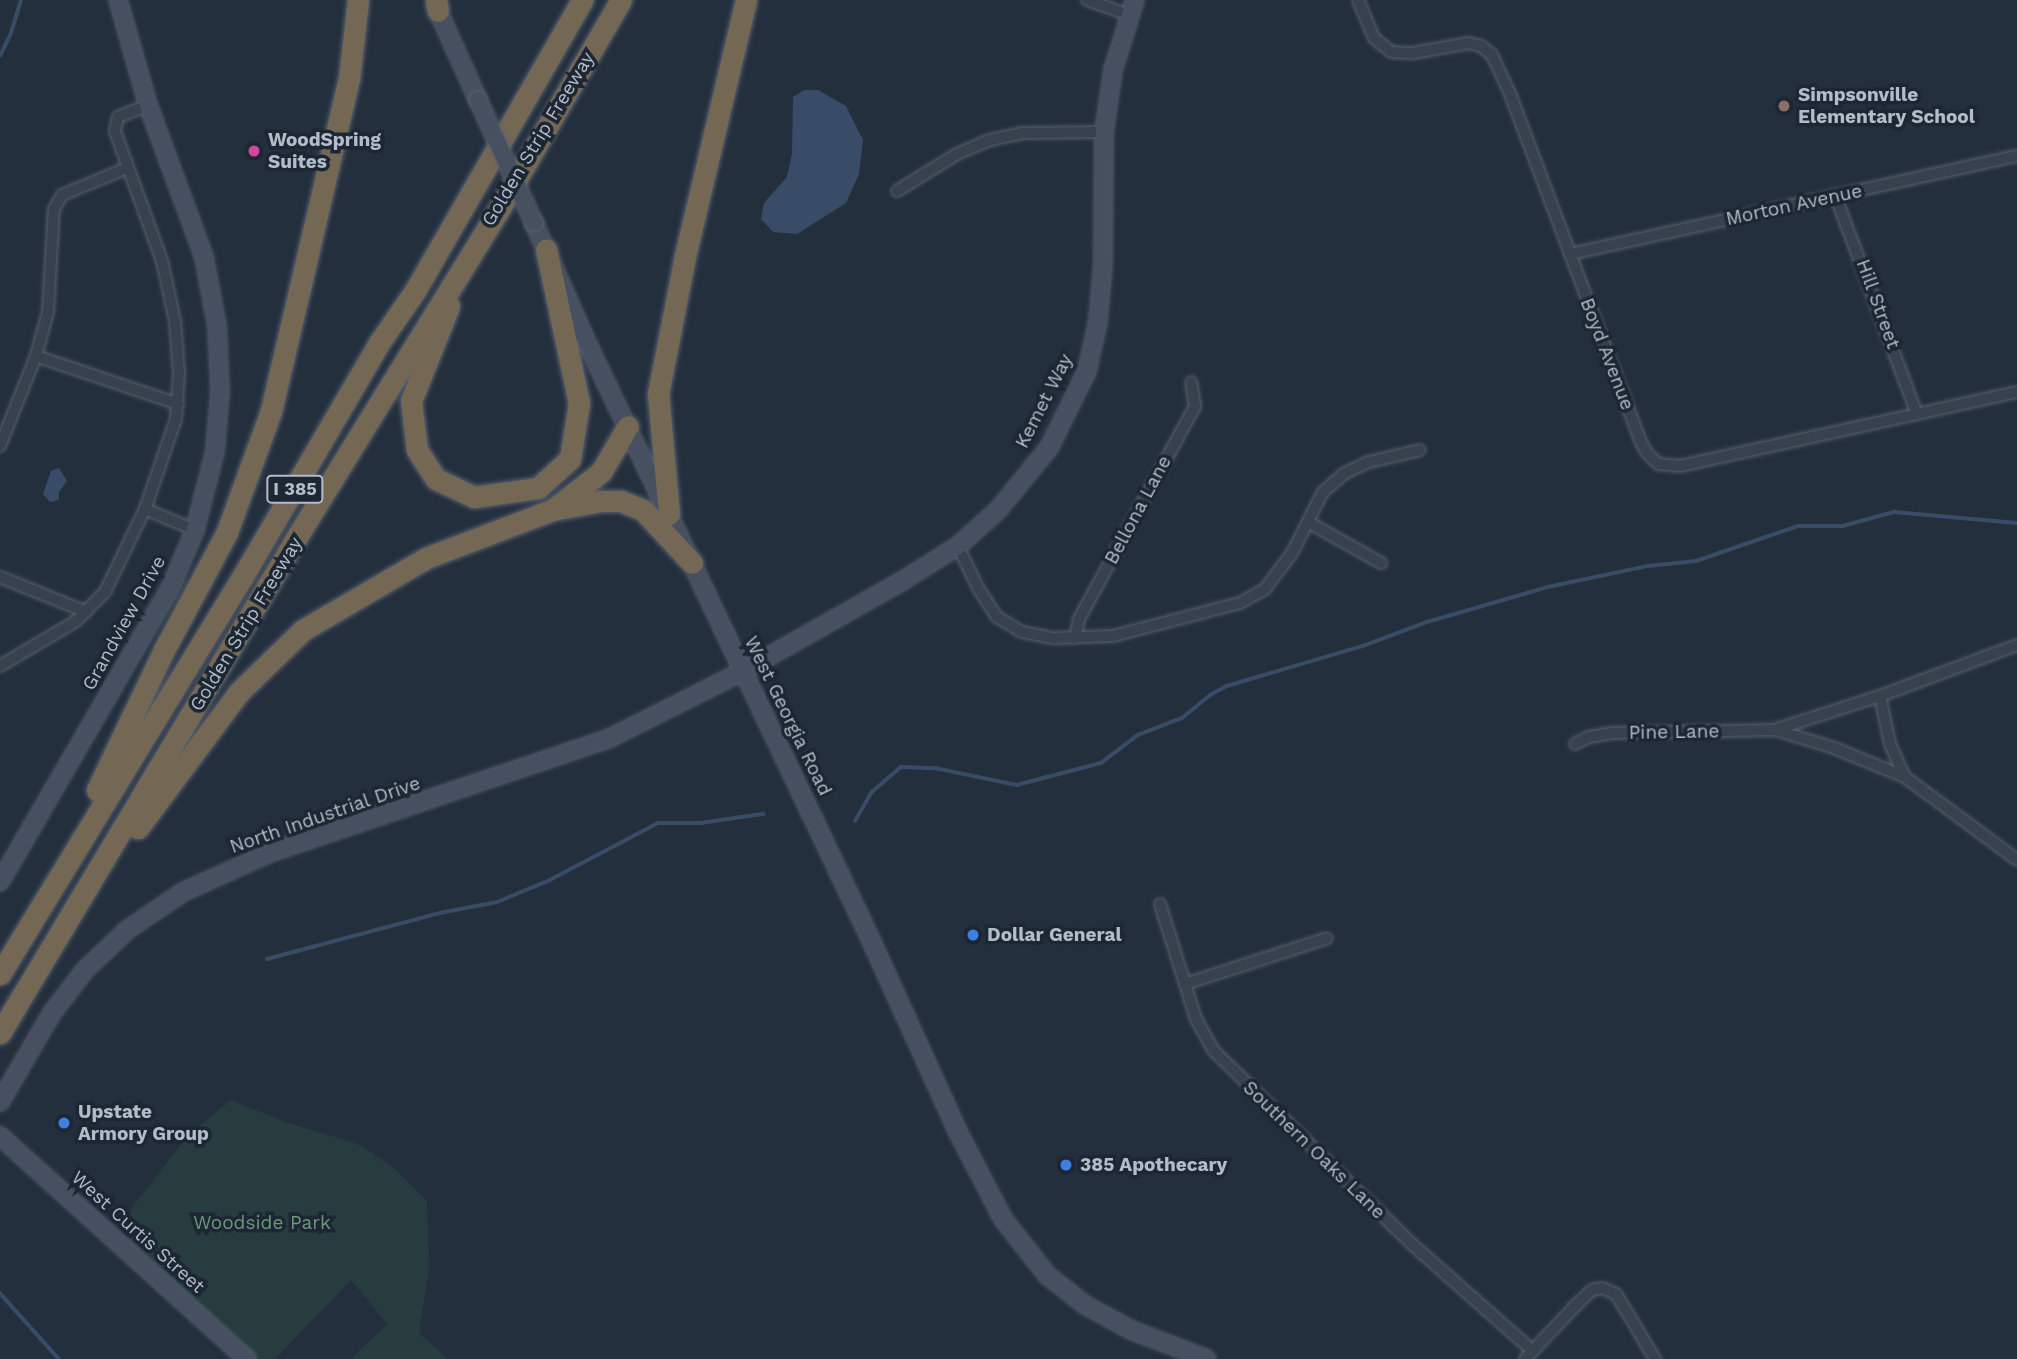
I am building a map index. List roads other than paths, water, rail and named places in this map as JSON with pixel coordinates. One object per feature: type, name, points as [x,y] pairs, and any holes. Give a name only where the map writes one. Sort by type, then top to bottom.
[{"type":"highway","points":[[42,904],[163,652],[227,532],[271,411],[349,79],[359,0]]},
{"type":"highway","points":[[564,29],[575,0]]},
{"type":"highway","name":"Golden Strip Freeway","points":[[0,974],[291,496],[366,365],[415,290],[582,0]]},
{"type":"highway","name":"Golden Strip Freeway","points":[[0,1033],[474,245],[501,206],[621,0]]},
{"type":"highway","points":[[669,514],[657,394],[685,256],[746,0]]},
{"type":"highway","points":[[474,245],[411,401],[417,450],[436,479],[474,497],[538,488],[570,458],[579,403],[546,249]]},
{"type":"highway","points":[[552,510],[601,472],[628,426]]},
{"type":"highway","points":[[72,913],[239,692],[303,630],[426,558],[552,510],[601,501],[621,501],[643,510],[692,563]]},
{"type":"street","name":"Grandview Drive","points":[[0,882],[171,587],[195,530],[215,451],[220,391],[217,326],[204,257],[148,105],[118,0]]},
{"type":"street","points":[[1087,0],[1132,8]]},
{"type":"street","name":"Boyd Avenue","points":[[1358,0],[1374,38],[1391,52],[1413,53],[1469,43],[1482,46],[1492,55],[1640,440],[1646,452],[1658,464],[1679,466],[2017,393]]},
{"type":"street","name":"West Georgia Road","points":[[436,4],[546,249],[870,938],[959,1134],[1010,1229],[1047,1275],[1085,1305],[1131,1330],[1207,1359]]},
{"type":"street","name":"Kemet Way","points":[[743,671],[958,546],[998,510],[1049,448],[1087,371],[1098,321],[1103,264],[1104,132],[1113,70],[1132,8]]},
{"type":"street","points":[[0,666],[86,612],[105,592],[145,509],[178,404],[175,321],[162,261],[115,131],[118,117],[148,105]]},
{"type":"street","points":[[897,191],[957,154],[990,140],[1022,133],[1104,132]]},
{"type":"street","name":"Morton Avenue","points":[[1570,254],[2017,156]]},
{"type":"street","points":[[0,446],[36,356],[48,312],[54,209],[62,195],[127,168]]},
{"type":"street","name":"Hill Street","points":[[1835,195],[1917,414]]},
{"type":"street","points":[[36,356],[178,404]]},
{"type":"street","name":"Bellona Lane","points":[[1075,638],[1080,619],[1195,406],[1191,382]]},
{"type":"street","points":[[958,546],[978,588],[997,617],[1022,632],[1054,638],[1113,636],[1240,603],[1265,589],[1292,554],[1323,492],[1345,473],[1369,461],[1420,450]]},
{"type":"street","points":[[145,509],[195,530]]},
{"type":"street","points":[[1308,522],[1381,563]]},
{"type":"street","points":[[0,577],[86,612]]},
{"type":"street","name":"Pine Lane","points":[[1575,744],[1589,737],[1612,733],[1774,730],[1880,696],[2017,645]]},
{"type":"street","name":"North Industrial Drive","points":[[0,1102],[52,1013],[85,970],[127,930],[183,892],[272,852],[608,739],[743,671]]},
{"type":"street","points":[[1880,696],[1890,744],[1905,777],[2017,860]]},
{"type":"street","name":"Pine Lane","points":[[1774,730],[1834,748],[1905,777]]},
{"type":"street","name":"Southern Oaks Lane","points":[[1160,904],[1202,1032],[1225,1065],[1529,1355]]},
{"type":"street","points":[[1185,984],[1327,938]]},
{"type":"street","name":"West Curtis Street","points":[[0,1136],[247,1359]]},
{"type":"street","points":[[1529,1355],[1592,1290],[1602,1288],[1616,1294],[1655,1359]]},
{"type":"water","points":[[804,90],[818,90],[846,106],[863,140],[859,174],[846,203],[797,234],[773,232],[761,219],[764,203],[787,177],[792,154],[793,97]]},
{"type":"water","points":[[59,468],[67,481],[59,492],[59,500],[50,502],[43,494],[51,471]]},
{"type":"waterway","points":[[0,56],[11,33],[21,0]]},
{"type":"waterway","points":[[855,821],[872,792],[901,767],[935,768],[1017,785],[1101,763],[1138,735],[1182,718],[1210,695],[1227,686],[1366,645],[1427,622],[1548,587],[1648,566],[1696,561],[1798,526],[1843,526],[1894,512],[2017,523]]},
{"type":"waterway","points":[[267,959],[440,913],[497,902],[548,881],[658,823],[701,823],[763,814]]},
{"type":"waterway","points":[[0,1293],[59,1359]]},
{"type":"place","name":"Simpsonville Elementary School","points":[[1784,106]]},
{"type":"place","name":"WoodSpring Suites","points":[[254,151]]},
{"type":"place","name":"Dollar General","points":[[973,935]]},
{"type":"place","name":"Upstate Armory Group","points":[[64,1123]]},
{"type":"place","name":"385 Apothecary","points":[[1066,1165]]},
{"type":"park label","name":"Woodside Park","points":[[262,1223]]}]
